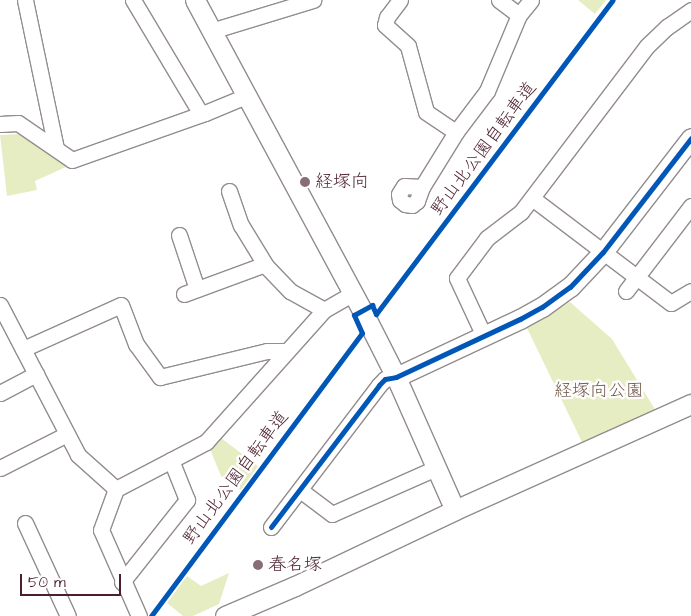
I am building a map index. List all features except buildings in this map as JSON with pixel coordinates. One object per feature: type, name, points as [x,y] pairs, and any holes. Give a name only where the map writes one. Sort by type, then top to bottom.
[{"type":"street","points":[[24,0],[56,148]]},
{"type":"street","points":[[133,0],[201,114]]},
{"type":"street","points":[[195,0],[353,293],[396,377],[455,510]]},
{"type":"street","points":[[211,31],[313,0]]},
{"type":"street","points":[[400,0],[387,17],[386,26],[408,46],[426,112],[456,132]]},
{"type":"street","points":[[499,0],[519,15]]},
{"type":"street","points":[[422,188],[456,132],[487,91],[519,15],[531,0]]},
{"type":"street","points":[[484,336],[457,278],[487,238],[515,217],[532,198],[647,46],[667,27],[691,10]]},
{"type":"street","points":[[0,124],[18,123],[72,160],[246,96]]},
{"type":"street","points":[[271,527],[385,379],[396,377],[520,319],[556,298],[581,277],[603,252],[691,138]]},
{"type":"street","points":[[229,192],[241,225],[265,264],[290,291],[324,310]]},
{"type":"street","points":[[532,198],[671,303],[691,292]]},
{"type":"street","points":[[626,291],[691,206]]},
{"type":"street","points":[[179,235],[191,292],[265,264]]},
{"type":"street","points":[[139,616],[122,582],[101,530],[116,489],[206,442],[324,310],[353,293]]},
{"type":"street","points":[[0,305],[78,455],[116,489]]},
{"type":"street","points":[[23,349],[121,305],[136,344],[160,377],[267,351],[287,351]]},
{"type":"street","points":[[0,393],[36,374]]},
{"type":"street","points":[[225,616],[295,586],[455,510],[691,404]]},
{"type":"street","points":[[0,468],[67,434]]},
{"type":"street","points":[[122,582],[187,500],[171,460]]},
{"type":"street","points":[[300,490],[332,514],[436,468]]},
{"type":"street","points":[[25,523],[68,616]]},
{"type":"green space","points":[[578,0],[606,0],[595,14]]},
{"type":"green space","points":[[19,134],[68,166],[35,181],[37,190],[7,196],[0,135]]},
{"type":"green space","name":"経塚向公園","points":[[570,302],[612,339],[656,411],[582,442],[526,326]]},
{"type":"green space","points":[[221,438],[258,466],[241,490],[221,476],[210,449]]},
{"type":"green space","points":[[229,573],[219,604],[193,616],[183,616],[167,603],[187,576],[201,586]]},
{"type":"cycle path","name":"野山北公園自転車道","points":[[151,616],[362,333],[354,315],[372,305],[376,314],[613,0]]},
{"type":"cycle path","points":[[271,527],[385,379],[396,377],[520,319],[542,307],[570,287],[603,252],[691,138]]},
{"type":"place","name":"経塚向","points":[[305,182]]},
{"type":"place","name":"春名塚","points":[[258,565]]}]
